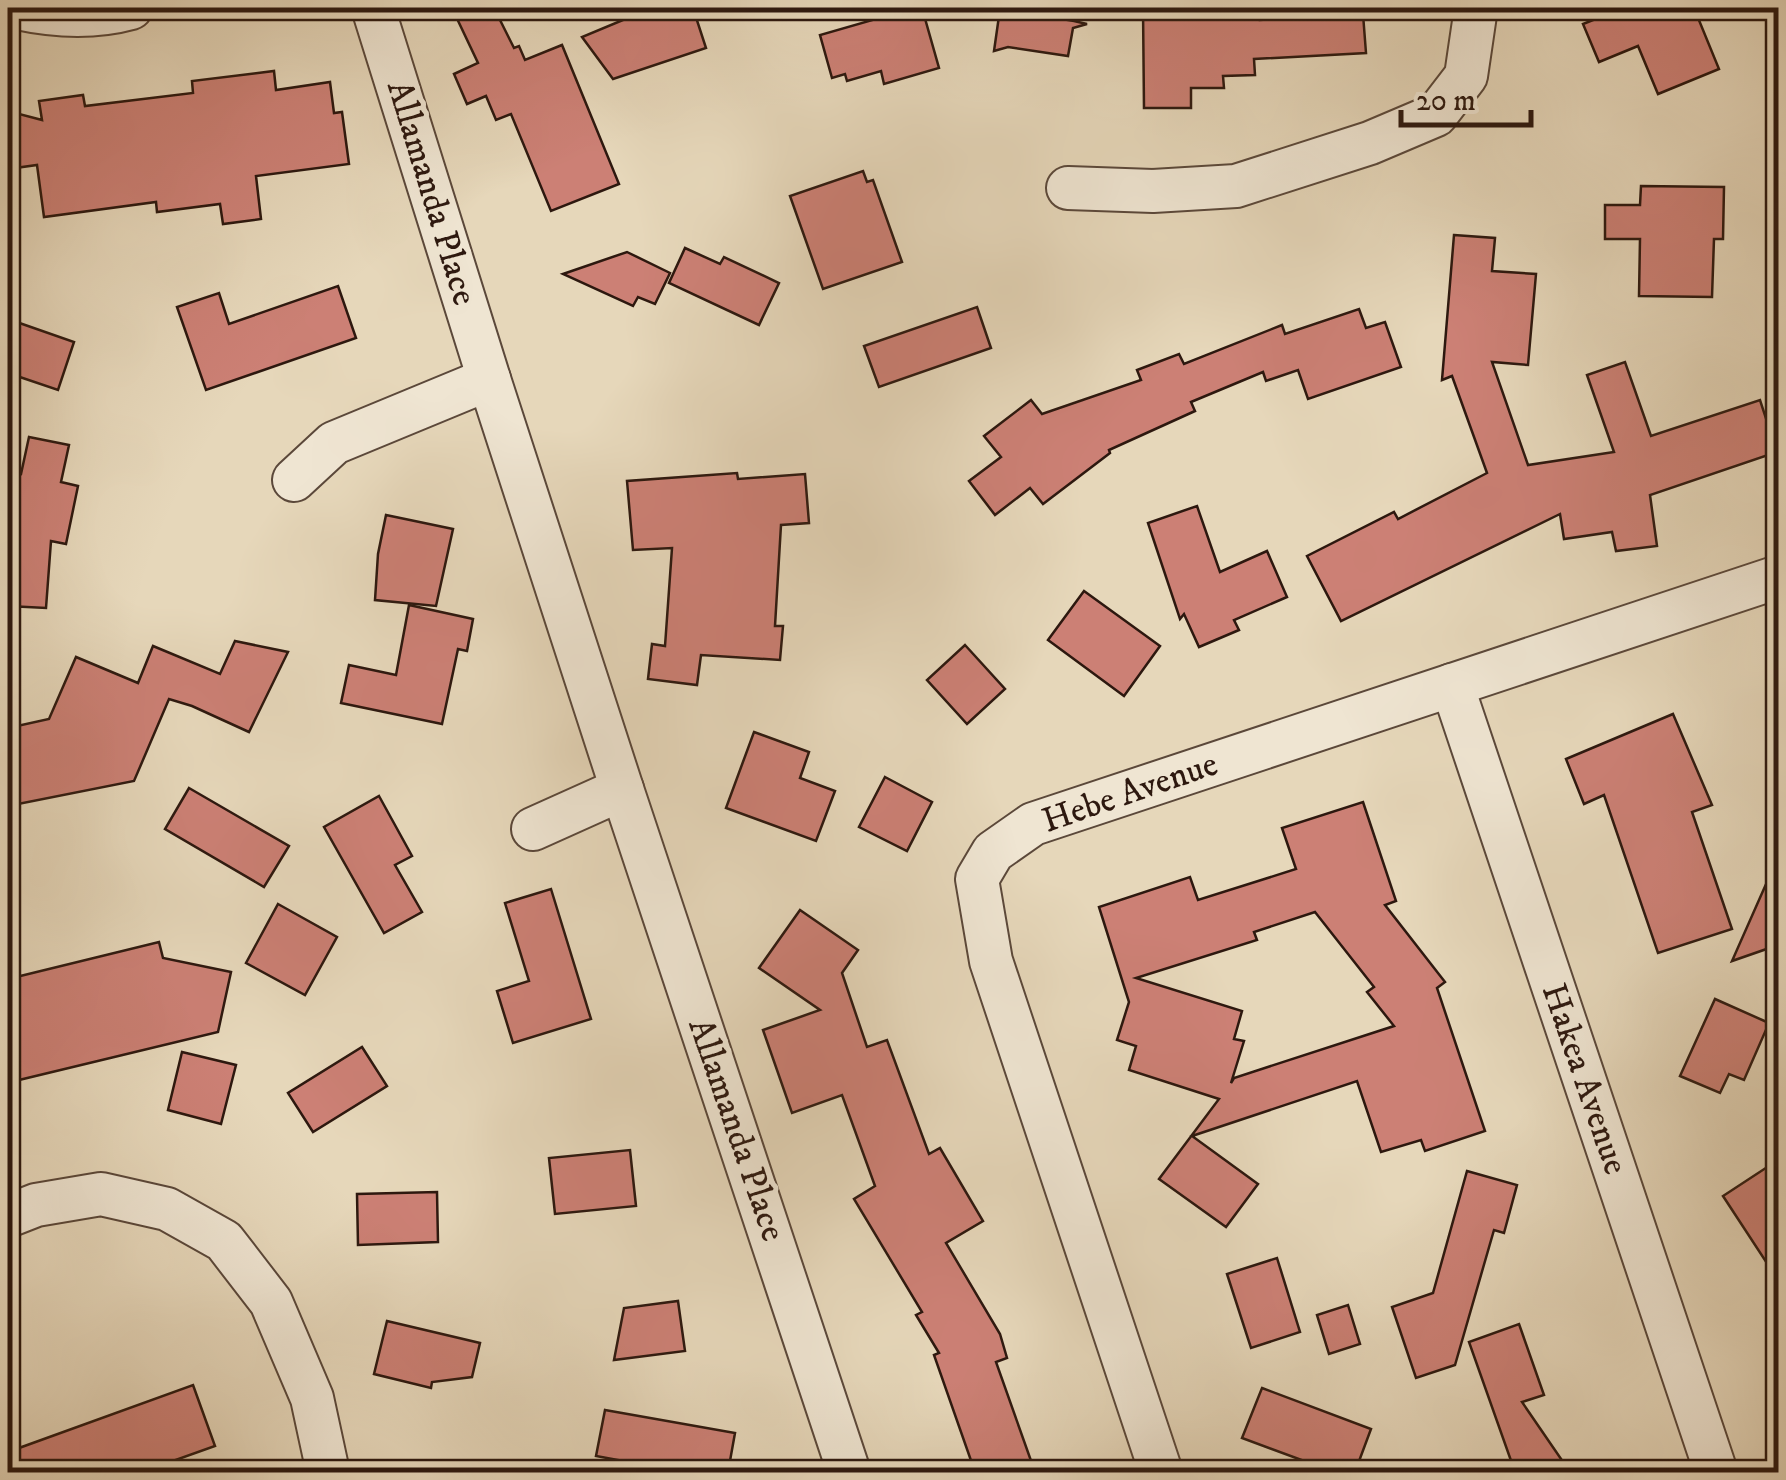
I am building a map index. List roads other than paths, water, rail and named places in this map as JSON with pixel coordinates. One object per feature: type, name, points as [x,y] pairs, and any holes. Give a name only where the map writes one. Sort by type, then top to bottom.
[{"type":"street","points":[[17,8],[44,13],[109,14],[132,8]]},
{"type":"street","name":"Allamanda Place","points":[[374,8],[622,789],[849,1472]]},
{"type":"street","points":[[1068,188],[1154,192],[1236,186],[1370,143],[1436,114],[1466,76],[1476,8]]},
{"type":"street","points":[[294,480],[334,443],[489,379]]},
{"type":"street","name":"Hebe Avenue","points":[[1161,1472],[991,961],[977,879],[993,852],[1033,824],[1778,576]]},
{"type":"street","name":"Hakea Avenue","points":[[1452,685],[1716,1472]]},
{"type":"street","points":[[533,828],[622,789]]},
{"type":"street","points":[[8,1216],[36,1205],[102,1194],[167,1210],[224,1241],[271,1302],[312,1398],[328,1472]]}]
